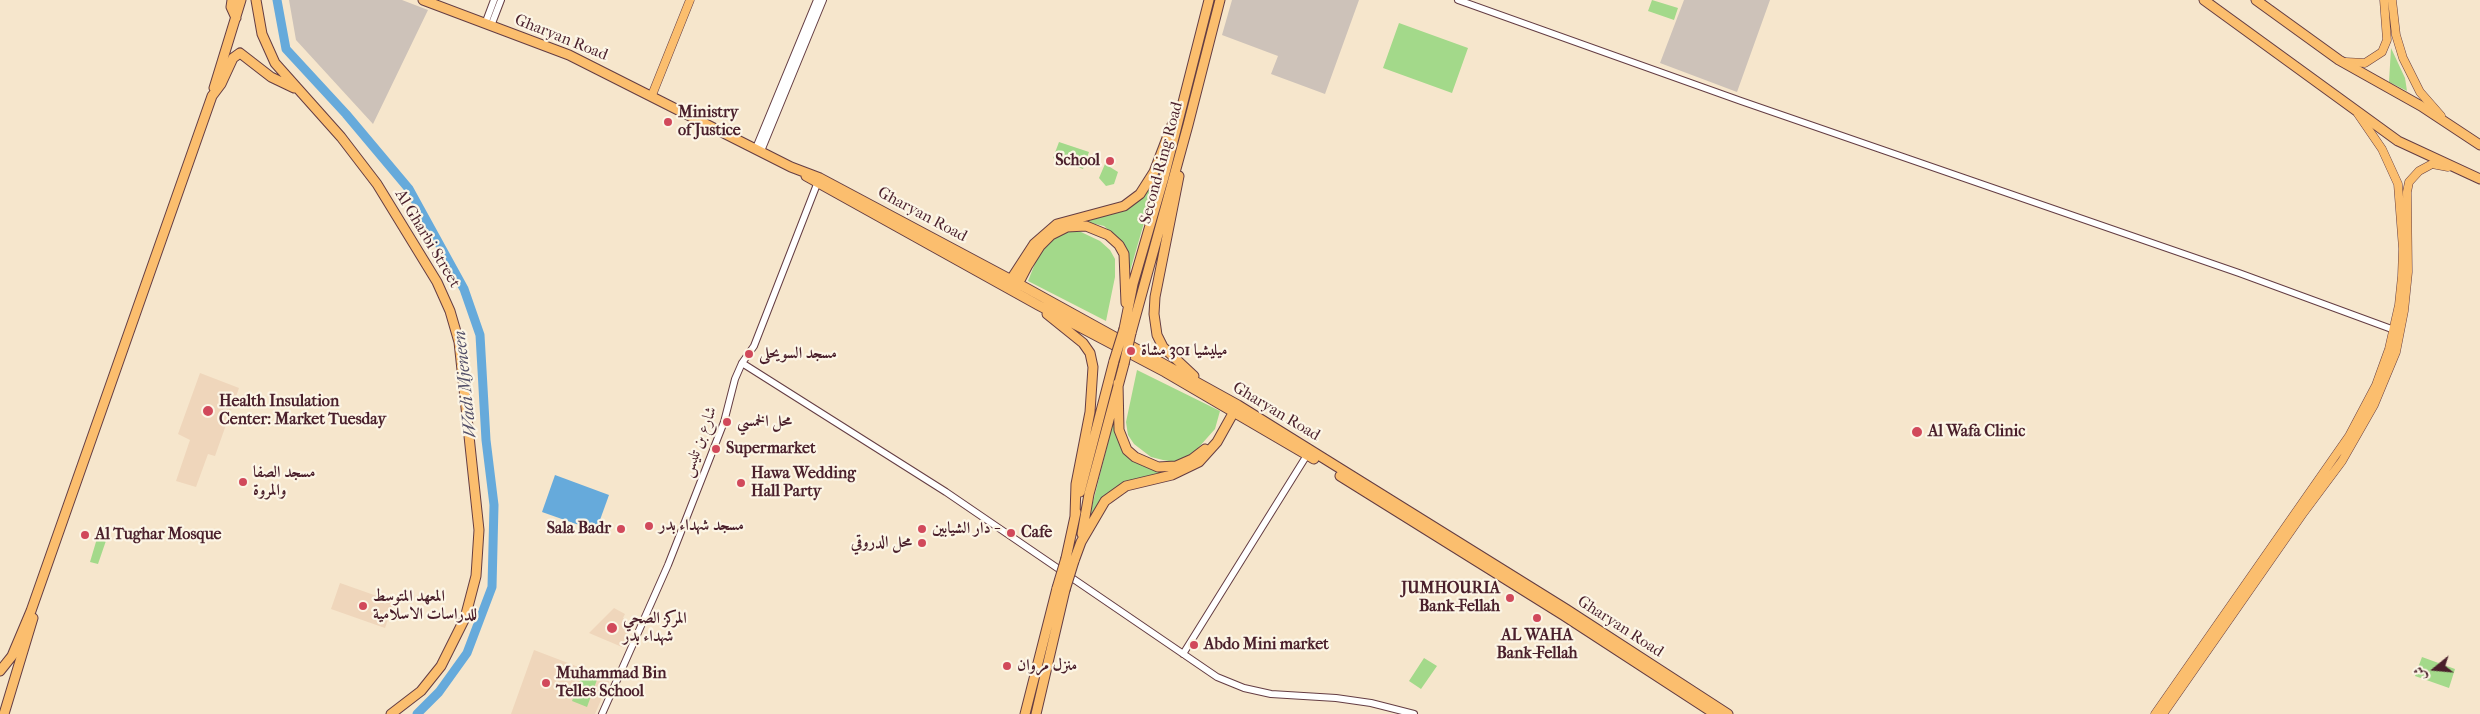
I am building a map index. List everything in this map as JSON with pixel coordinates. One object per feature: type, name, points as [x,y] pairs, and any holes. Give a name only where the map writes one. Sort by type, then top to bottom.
[{"type":"highway","points":[[232,0],[231,8],[236,18]]},
{"type":"highway","points":[[0,671],[12,656],[31,611],[212,96],[241,0]]},
{"type":"highway","name":"Al Gharbi Street","points":[[256,0],[259,26],[267,49],[280,70],[350,148],[385,197],[440,287],[453,321],[461,353],[479,530],[479,553],[474,587],[461,628],[441,666],[421,690],[392,714]]},
{"type":"highway","name":"Gharyan Road","points":[[423,0],[569,54],[652,95],[818,181],[1214,392],[1233,407],[1307,455],[1563,615],[1715,714]]},
{"type":"highway","name":"Second Ring Road","points":[[1127,327],[1133,284],[1209,0]]},
{"type":"highway","name":"Second Ring Road","points":[[1127,327],[1188,125],[1220,0]]},
{"type":"highway","points":[[2204,0],[2398,141],[2480,179]]},
{"type":"highway","points":[[2256,0],[2338,60],[2421,106],[2480,146]]},
{"type":"highway","points":[[212,96],[221,84],[233,58],[240,53],[271,77],[298,90]]},
{"type":"highway","points":[[1013,285],[1034,244],[1057,224],[1124,206],[1140,194],[1154,172],[1184,97]]},
{"type":"highway","points":[[1188,125],[1155,296],[1156,327],[1159,340],[1170,354],[1214,392]]},
{"type":"highway","points":[[1013,285],[1040,246],[1051,235],[1068,227],[1094,227],[1115,240],[1124,254],[1127,327],[1124,364],[1089,494],[1081,542]]},
{"type":"highway","name":"Gharyan Road","points":[[1013,285],[1038,305],[1233,407],[1566,609],[1728,714]]},
{"type":"highway","points":[[1025,714],[1070,559],[1075,516],[1076,484],[1090,412],[1094,367],[1090,353],[1083,343],[1038,305]]},
{"type":"highway","points":[[1075,516],[1114,361],[1127,327]]},
{"type":"highway","points":[[1118,383],[1118,420],[1122,441],[1135,457],[1158,467],[1186,463],[1200,454],[1219,431],[1233,407]]},
{"type":"highway","points":[[1070,559],[1101,505],[1115,492],[1126,486],[1172,475],[1199,462],[1217,442],[1233,407]]},
{"type":"highway","points":[[1036,714],[1061,589]]},
{"type":"highway","points":[[3,709],[32,622],[31,611]]},
{"type":"main road","points":[[652,95],[690,0]]},
{"type":"main road","points":[[2338,60],[2355,64],[2365,63],[2374,59],[2382,52],[2387,40],[2384,0]]},
{"type":"main road","points":[[2392,0],[2396,35],[2409,71],[2435,111],[2468,138]]},
{"type":"main road","points":[[2155,714],[2350,436],[2376,385],[2397,331],[2403,249],[2398,184],[2382,149],[2355,110]]},
{"type":"main road","points":[[2163,714],[2349,449],[2380,391],[2407,287],[2407,192],[2409,182],[2419,171],[2432,164],[2441,164],[2462,171]]},
{"type":"street","points":[[488,25],[494,0]]},
{"type":"street","points":[[488,25],[501,0]]},
{"type":"street","points":[[759,150],[817,0]]},
{"type":"street","points":[[759,150],[823,0]]},
{"type":"street","points":[[1458,0],[1750,104],[2248,276],[2397,331]]},
{"type":"street","name":"شارع بن تليس","points":[[602,714],[679,539],[724,422],[735,379],[742,363],[754,346],[818,181]]},
{"type":"street","points":[[742,363],[946,492],[1225,681],[1252,690],[1295,697],[1344,699],[1414,714]]},
{"type":"street","points":[[1183,654],[1307,455]]},
{"type":"shaded area","points":[[289,0],[402,0],[428,10],[373,124],[296,40]]},
{"type":"shaded area","points":[[1232,0],[1359,0],[1325,94],[1271,74],[1278,56],[1222,35]]},
{"type":"shaded area","points":[[1684,0],[1770,0],[1737,92],[1660,63]]},
{"type":"shaded area","name":"Health Insulation Center: Market Tuesday","points":[[200,373],[239,388],[215,456],[208,454],[196,487],[176,481],[190,440],[178,434]]},
{"type":"shaded area","name":"المعهد المتوسط للدراسات الاسلامية","points":[[340,583],[394,602],[385,628],[331,609]]},
{"type":"shaded area","name":"المركز الصحي شهداء بدر","points":[[614,608],[625,614],[623,618],[633,623],[622,647],[589,633]]},
{"type":"shaded area","points":[[534,650],[610,679],[595,714],[511,714]]},
{"type":"green space","points":[[1652,0],[1678,8],[1674,20],[1648,11]]},
{"type":"green space","points":[[1399,23],[1468,48],[1452,93],[1383,68]]},
{"type":"green space","points":[[2391,48],[2405,78],[2407,91],[2389,82]]},
{"type":"green space","points":[[1059,142],[1089,152],[1083,169],[1053,158]]},
{"type":"green space","points":[[1105,164],[1118,172],[1114,184],[1106,186],[1099,178]]},
{"type":"green space","points":[[1151,182],[1155,185],[1128,278],[1116,237],[1104,226],[1082,221],[1126,208]]},
{"type":"green space","points":[[1069,231],[1081,232],[1100,241],[1110,250],[1115,259],[1115,277],[1106,321],[1028,281],[1038,256],[1049,242],[1059,234]]},
{"type":"green space","points":[[1137,370],[1220,411],[1215,429],[1191,456],[1175,462],[1151,457],[1134,444],[1128,435],[1126,422]]},
{"type":"green space","points":[[1115,415],[1131,456],[1178,469],[1123,485],[1087,526]]},
{"type":"green space","points":[[101,525],[110,529],[98,564],[90,562]]},
{"type":"green space","points":[[2422,657],[2455,669],[2449,688],[2415,676]]},
{"type":"green space","points":[[1424,658],[1437,666],[1421,689],[1409,681]]},
{"type":"green space","points":[[583,672],[598,677],[587,707],[572,701]]},
{"type":"water","points":[[555,475],[609,495],[596,531],[542,512]]},
{"type":"waterway","name":"Wadi Mjeneen","points":[[277,0],[286,49],[346,114],[409,189],[464,289],[480,335],[486,440],[494,505],[492,587],[467,653],[439,692],[417,714]]},
{"type":"place","name":"Ministry of Justice","points":[[668,122]]},
{"type":"place","name":"School","points":[[1110,161]]},
{"type":"place","name":"ميليشيا 301 مشاة","points":[[1131,351]]},
{"type":"place","name":"مسجد السويحلى","points":[[749,354]]},
{"type":"place","name":"Health Insulation Center: Market Tuesday","points":[[208,411]]},
{"type":"place","name":"محل الخمسي","points":[[727,422]]},
{"type":"place","name":"Al Wafa Clinic","points":[[1917,432]]},
{"type":"place","name":"Supermarket","points":[[716,449]]},
{"type":"place","name":"مسجد الصفا والمروة","points":[[243,482]]},
{"type":"place","name":"Hawa Wedding Hall Party","points":[[741,483]]},
{"type":"place","name":"مسجد شهداء بدر","points":[[649,526]]},
{"type":"place","name":"Sala Badr","points":[[621,529]]},
{"type":"place","name":"دار الشيابين -","points":[[922,529]]},
{"type":"place","name":"Cafe","points":[[1011,533]]},
{"type":"place","name":"Al Tughar Mosque","points":[[85,535]]},
{"type":"place","name":"محل الدروقي","points":[[922,543]]},
{"type":"place","name":"JUMHOURIA Bank-Fellah","points":[[1510,598]]},
{"type":"place","name":"المعهد المتوسط للدراسات الاسلامية","points":[[363,606]]},
{"type":"place","name":"AL WAHA Bank-Fellah","points":[[1537,618]]},
{"type":"place","name":"المركز الصحي شهداء بدر","points":[[612,628]]},
{"type":"place","name":"Abdo Mini market","points":[[1194,645]]},
{"type":"place","name":"منزل مروان","points":[[1007,666]]},
{"type":"place","name":"Muhammad Bin Telles School","points":[[546,683]]}]
